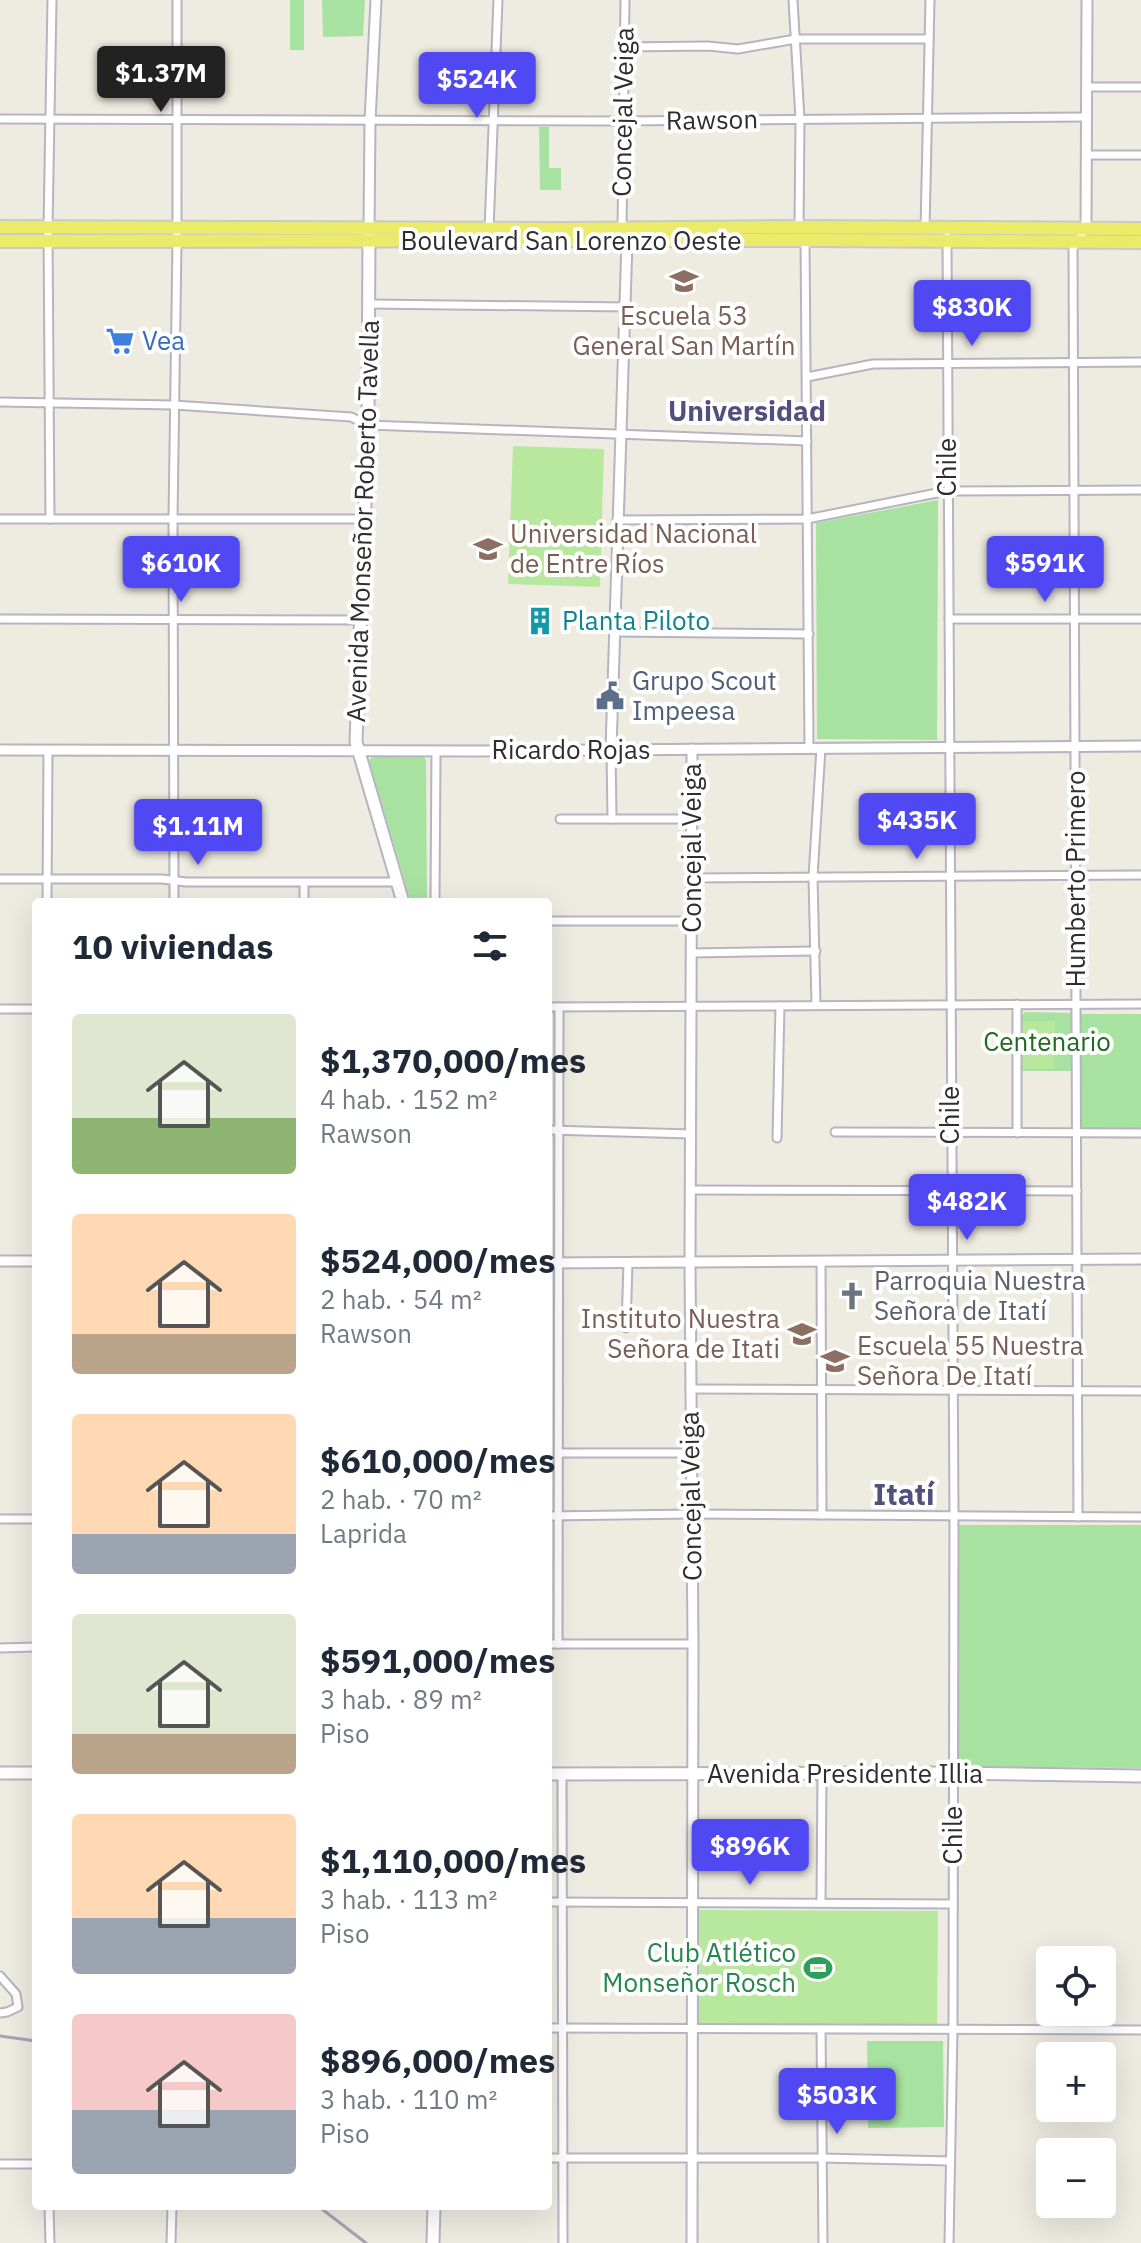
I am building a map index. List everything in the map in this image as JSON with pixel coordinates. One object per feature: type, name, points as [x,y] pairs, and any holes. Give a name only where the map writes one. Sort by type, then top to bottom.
[{"type":"main road","name":"Boulevard San Lorenzo Oeste","points":[[0,227],[48,235]]},
{"type":"main road","name":"Boulevard San Lorenzo Oeste","points":[[0,241],[48,235],[624,234],[799,227],[925,234]]},
{"type":"main road","name":"Boulevard San Lorenzo Oeste","points":[[624,234],[806,240],[1086,228],[1141,229]]},
{"type":"main road","name":"Boulevard San Lorenzo Oeste","points":[[947,234],[1076,242],[1141,242]]},
{"type":"main road","name":"Avenida Monseñor Roberto Tavella","points":[[369,235],[368,425],[355,724],[359,751],[402,898]]},
{"type":"main road","points":[[0,1773],[32,1773]]},
{"type":"main road","name":"Avenida Presidente Illia","points":[[552,1774],[1141,1776]]},
{"type":"main road","points":[[433,2243],[434,2210]]},
{"type":"street","points":[[50,519],[48,235],[52,0]]},
{"type":"street","points":[[174,898],[177,0]]},
{"type":"street","points":[[369,235],[376,0]]},
{"type":"street","points":[[488,235],[498,0]]},
{"type":"street","name":"Concejal Veiga","points":[[611,750],[626,307],[625,0]]},
{"type":"street","points":[[793,0],[800,119],[799,227],[806,240],[809,748]]},
{"type":"street","points":[[925,234],[930,0]]},
{"type":"street","points":[[1076,242],[1086,228],[1087,0]]},
{"type":"street","points":[[624,47],[708,46],[738,49],[796,39],[929,39]]},
{"type":"street","points":[[1088,87],[1141,87]]},
{"type":"street","name":"Rawson","points":[[0,119],[623,121],[1087,117]]},
{"type":"street","points":[[1087,155],[1141,155]]},
{"type":"street","name":"Chile","points":[[947,234],[954,1516],[953,2030],[949,2243]]},
{"type":"street","name":"Humberto Primero","points":[[1076,242],[1073,248],[1073,362],[1078,1517]]},
{"type":"street","points":[[370,304],[626,307]]},
{"type":"street","points":[[807,377],[873,364],[1141,362]]},
{"type":"street","points":[[0,402],[174,405],[351,417],[368,425],[807,441]]},
{"type":"street","points":[[617,520],[807,519],[947,491],[1141,490]]},
{"type":"street","points":[[0,519],[365,519]]},
{"type":"street","points":[[0,619],[361,620]]},
{"type":"street","points":[[949,619],[1141,619]]},
{"type":"street","points":[[615,632],[809,634]]},
{"type":"street","name":"Ricardo Rojas","points":[[0,750],[436,751],[1141,746]]},
{"type":"street","points":[[816,1005],[813,877],[821,748]]},
{"type":"street","name":"Concejal Veiga","points":[[692,749],[692,2243]]},
{"type":"street","points":[[47,898],[48,750]]},
{"type":"street","points":[[611,750],[612,819]]},
{"type":"street","points":[[435,898],[436,751]]},
{"type":"street","points":[[560,819],[692,819]]},
{"type":"street","points":[[692,878],[1141,875]]},
{"type":"street","points":[[0,879],[397,882]]},
{"type":"street","points":[[304,883],[304,898]]},
{"type":"street","points":[[552,921],[692,921]]},
{"type":"street","points":[[692,953],[816,951]]},
{"type":"street","points":[[1017,1004],[1017,1133]]},
{"type":"street","points":[[552,1007],[1141,1004]]},
{"type":"street","points":[[777,1138],[780,1006]]},
{"type":"street","points":[[558,1644],[559,1397],[553,1263],[559,1007]]},
{"type":"street","points":[[0,1009],[32,1009]]},
{"type":"street","points":[[552,1130],[691,1134]]},
{"type":"street","points":[[835,1132],[1141,1133]]},
{"type":"street","points":[[691,1190],[1077,1191]]},
{"type":"street","points":[[553,1263],[1141,1259]]},
{"type":"street","points":[[0,1261],[32,1261]]},
{"type":"street","points":[[821,1261],[822,1515]]},
{"type":"street","points":[[626,1328],[628,1263]]},
{"type":"street","points":[[690,1389],[1141,1391]]},
{"type":"street","points":[[552,1397],[559,1397]]},
{"type":"street","points":[[559,1453],[692,1453]]},
{"type":"street","points":[[552,1516],[1141,1517]]},
{"type":"street","points":[[0,1519],[32,1519]]},
{"type":"street","points":[[552,1644],[693,1644]]},
{"type":"street","points":[[0,1648],[32,1647]]},
{"type":"street","points":[[562,1774],[563,2243]]},
{"type":"street","points":[[821,1903],[822,1774]]},
{"type":"street","points":[[552,1902],[953,1904]]},
{"type":"street","points":[[0,1976],[16,1994],[18,2007],[0,2013]]},
{"type":"street","points":[[552,2028],[1141,2030]]},
{"type":"street","points":[[821,2029],[823,2243]]},
{"type":"street","points":[[552,2158],[950,2161]]},
{"type":"street","points":[[0,2164],[32,2164]]},
{"type":"street","points":[[49,2210],[50,2243]]},
{"type":"street","points":[[171,2243],[172,2210]]},
{"type":"green space","points":[[290,0],[304,0],[304,50],[290,50]]},
{"type":"green space","points":[[322,0],[365,0],[363,36],[323,37]]},
{"type":"green space","points":[[539,127],[549,127],[549,168],[561,168],[561,190],[540,190]]},
{"type":"green space","points":[[513,446],[604,449],[600,587],[508,584]]},
{"type":"green space","points":[[938,500],[937,740],[817,739],[816,523]]},
{"type":"green space","points":[[423,756],[426,760],[427,898],[410,898],[369,760],[373,757]]},
{"type":"green space","name":"Centenario","points":[[1025,1012],[1072,1013],[1074,1071],[1020,1071],[1020,1018]]},
{"type":"green space","name":"Centenario","points":[[1081,1014],[1141,1014],[1141,1130],[1081,1130]]},
{"type":"green space","points":[[1023,1021],[1055,1021],[1054,1069],[1023,1069]]},
{"type":"green space","points":[[952,1525],[1141,1525],[1141,1768],[951,1767]]},
{"type":"green space","name":"Club Atlético Monseñor Rosch","points":[[699,1910],[938,1911],[937,2026],[698,2025]]},
{"type":"green space","points":[[867,2041],[943,2041],[944,2127],[868,2128]]},
{"type":"railway","points":[[0,2036],[32,2040]]},
{"type":"railway","points":[[323,2210],[366,2243]]},
{"type":"place","name":"Escuela 53 General San Martín","points":[[684,281]]},
{"type":"place","name":"Vea","points":[[120,341]]},
{"type":"place","name":"Universidad Nacional de Entre Ríos","points":[[488,549]]},
{"type":"place","name":"Planta Piloto","points":[[540,621]]},
{"type":"place","name":"Grupo Scout Impeesa","points":[[610,696]]},
{"type":"place","name":"Parroquia Nuestra Señora de Itatí","points":[[852,1296]]},
{"type":"place","name":"Instituto Nuestra Señora de Itati","points":[[802,1334]]},
{"type":"place","name":"Escuela 55 Nuestra Señora De Itatí","points":[[835,1361]]},
{"type":"place","name":"Club Atlético Monseñor Rosch","points":[[818,1968]]},
{"type":"district","name":"Universidad","points":[[747,411]]},
{"type":"district","name":"Itatí","points":[[904,1495]]}]
